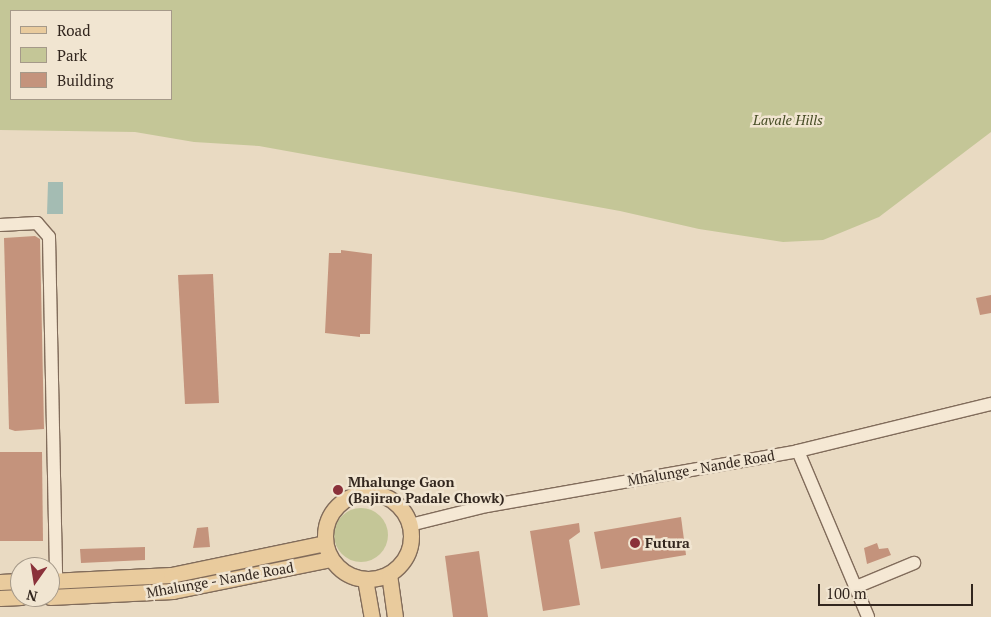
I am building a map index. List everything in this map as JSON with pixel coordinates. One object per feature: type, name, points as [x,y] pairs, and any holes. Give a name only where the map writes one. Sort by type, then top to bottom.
[{"type":"main road","points":[[366,493],[393,501],[410,524],[408,553],[389,574],[365,579],[351,576],[330,559],[325,543],[330,515],[346,500],[366,493]]},
{"type":"main road","name":"Mhalunge - Nande Road","points":[[60,581],[171,575],[325,543]]},
{"type":"main road","name":"Mhalunge - Nande Road","points":[[60,597],[173,591],[330,559]]},
{"type":"main road","points":[[389,574],[395,617]]},
{"type":"main road","points":[[365,579],[372,617]]},
{"type":"street","points":[[0,225],[37,223],[49,237],[53,557]]},
{"type":"street","name":"Mhalunge - Nande Road","points":[[410,524],[488,506],[798,451],[991,404]]},
{"type":"street","points":[[798,451],[868,617]]},
{"type":"street","points":[[856,587],[914,563]]},
{"type":"green space","name":"Lavale Hills","points":[[0,0],[991,0],[991,132],[879,217],[823,240],[783,242],[699,229],[620,211],[259,146],[194,142],[135,132],[0,130]]},
{"type":"green space","points":[[361,508],[371,510],[380,516],[386,525],[388,535],[386,545],[380,554],[371,560],[361,562],[351,560],[342,554],[336,545],[334,535],[336,525],[342,516],[351,510]]},
{"type":"shaded area","points":[[48,182],[63,182],[63,214],[47,214]]},
{"type":"building","points":[[35,236],[40,239],[44,429],[15,431],[9,429],[4,238]]},
{"type":"building","points":[[341,250],[372,254],[370,334],[360,334],[360,337],[325,333],[329,253],[341,253]]},
{"type":"building","points":[[213,274],[219,403],[185,404],[178,275]]},
{"type":"building","points":[[991,295],[991,313],[980,315],[976,298]]},
{"type":"building","points":[[0,452],[42,452],[43,541],[0,541]]},
{"type":"building","name":"Futura","points":[[681,517],[686,555],[601,569],[594,532]]},
{"type":"building","points":[[579,523],[580,532],[569,540],[580,605],[543,611],[530,531]]},
{"type":"building","points":[[208,527],[210,547],[193,548],[197,528]]},
{"type":"building","points":[[877,543],[879,549],[888,548],[891,555],[867,564],[864,548]]},
{"type":"building","points":[[145,547],[145,560],[81,563],[80,549]]},
{"type":"building","points":[[479,551],[488,617],[453,617],[445,556]]},
{"type":"place","name":"Mhalunge Gaon (Bajirao Padale Chowk)","points":[[338,490]]},
{"type":"place","name":"Futura","points":[[635,543]]}]
